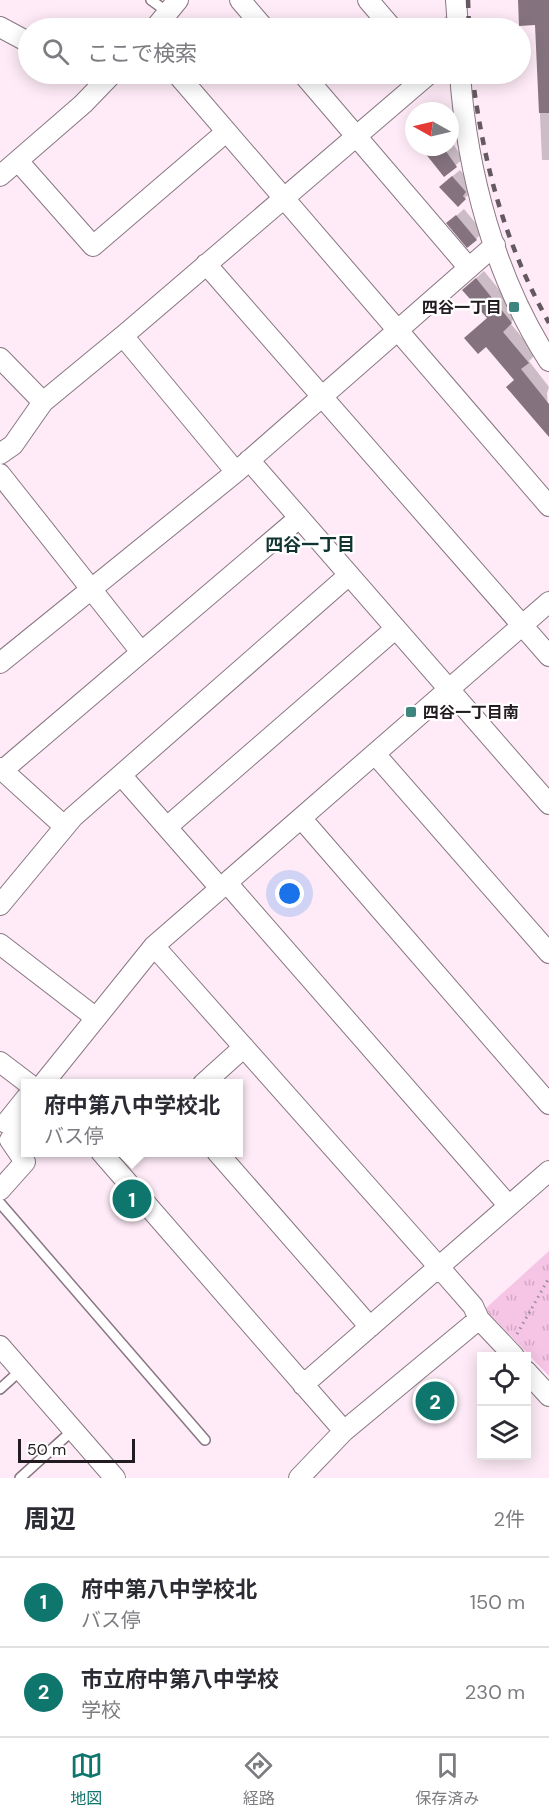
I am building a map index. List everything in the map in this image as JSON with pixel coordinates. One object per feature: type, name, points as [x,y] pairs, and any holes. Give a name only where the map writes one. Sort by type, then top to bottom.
[{"type":"street","points":[[240,0],[255,18]]},
{"type":"street","points":[[368,0],[383,18]]},
{"type":"street","points":[[456,0],[457,18]]},
{"type":"street","points":[[0,27],[18,37]]},
{"type":"street","points":[[0,176],[95,84]]},
{"type":"street","points":[[185,84],[549,506]]},
{"type":"street","points":[[312,84],[469,268]]},
{"type":"street","points":[[0,454],[13,445],[43,402],[417,84]]},
{"type":"street","points":[[461,84],[471,158],[495,245],[522,310],[549,361]]},
{"type":"street","points":[[18,161],[93,246],[226,132]]},
{"type":"street","points":[[0,663],[242,466],[495,245]]},
{"type":"street","points":[[206,264],[323,394],[549,656]]},
{"type":"street","points":[[123,336],[242,466],[298,518],[549,804]]},
{"type":"street","points":[[0,358],[43,402]]},
{"type":"street","points":[[0,474],[141,652]]},
{"type":"street","points":[[64,826],[1,769],[298,518]]},
{"type":"street","points":[[0,905],[64,826],[349,575]]},
{"type":"street","points":[[46,1079],[154,946],[549,602]]},
{"type":"street","points":[[167,827],[395,629]]},
{"type":"street","points":[[375,754],[549,953]]},
{"type":"street","points":[[121,774],[509,1206]]},
{"type":"street","points":[[301,818],[549,1104]]},
{"type":"street","points":[[0,944],[96,1018]]},
{"type":"street","points":[[154,946],[438,1266],[473,1306],[479,1318],[510,1352]]},
{"type":"street","points":[[208,1079],[244,1047]]},
{"type":"street","points":[[0,1062],[23,1079]]},
{"type":"street","points":[[0,1130],[21,1104]]},
{"type":"street","points":[[21,1124],[10,1140],[21,1156]]},
{"type":"street","points":[[0,1190],[25,1162],[22,1157]]},
{"type":"street","points":[[112,1157],[344,1431]]},
{"type":"street","points":[[221,1157],[370,1327]]},
{"type":"street","points":[[303,1384],[549,1171]]},
{"type":"street","points":[[299,1478],[344,1431],[479,1318]]},
{"type":"street","points":[[0,1346],[116,1478]]},
{"type":"street","points":[[531,1376],[549,1396]]},
{"type":"lane","points":[[151,0],[173,7]]},
{"type":"lane","points":[[0,1203],[206,1440]]},
{"type":"lane","points":[[0,1389],[21,1370]]},
{"type":"lane","points":[[20,1478],[73,1430]]},
{"type":"path","points":[[512,1352],[549,1278]]},
{"type":"green space","points":[[549,1251],[549,1376],[531,1357],[531,1352],[526,1352],[485,1309]]},
{"type":"building","points":[[518,0],[549,0],[549,113],[539,113],[535,25],[531,25],[531,18],[519,18]]},
{"type":"building","points":[[427,156],[449,156],[457,167],[444,177]]},
{"type":"building","points":[[452,176],[466,192],[463,196],[466,199],[458,207],[439,187]]},
{"type":"building","points":[[456,215],[477,240],[467,248],[446,223]]},
{"type":"building","points":[[476,278],[512,323],[503,332],[529,363],[521,369],[549,404],[549,437],[506,387],[514,380],[486,347],[478,354],[464,338],[487,318],[462,290]]},
{"type":"railway","points":[[468,0],[469,18]]},
{"type":"railway","points":[[473,84],[483,140],[498,202],[520,263],[549,323]]},
{"type":"place","name":"四谷一丁目","points":[[514,307]]},
{"type":"place","name":"四谷一丁目南","points":[[411,712]]},
{"type":"place","name":"府中第八中学校北","points":[[132,1199]]},
{"type":"place","name":"市立府中第八中学校","points":[[435,1401]]},
{"type":"district","name":"四谷一丁目","points":[[310,545]]}]
